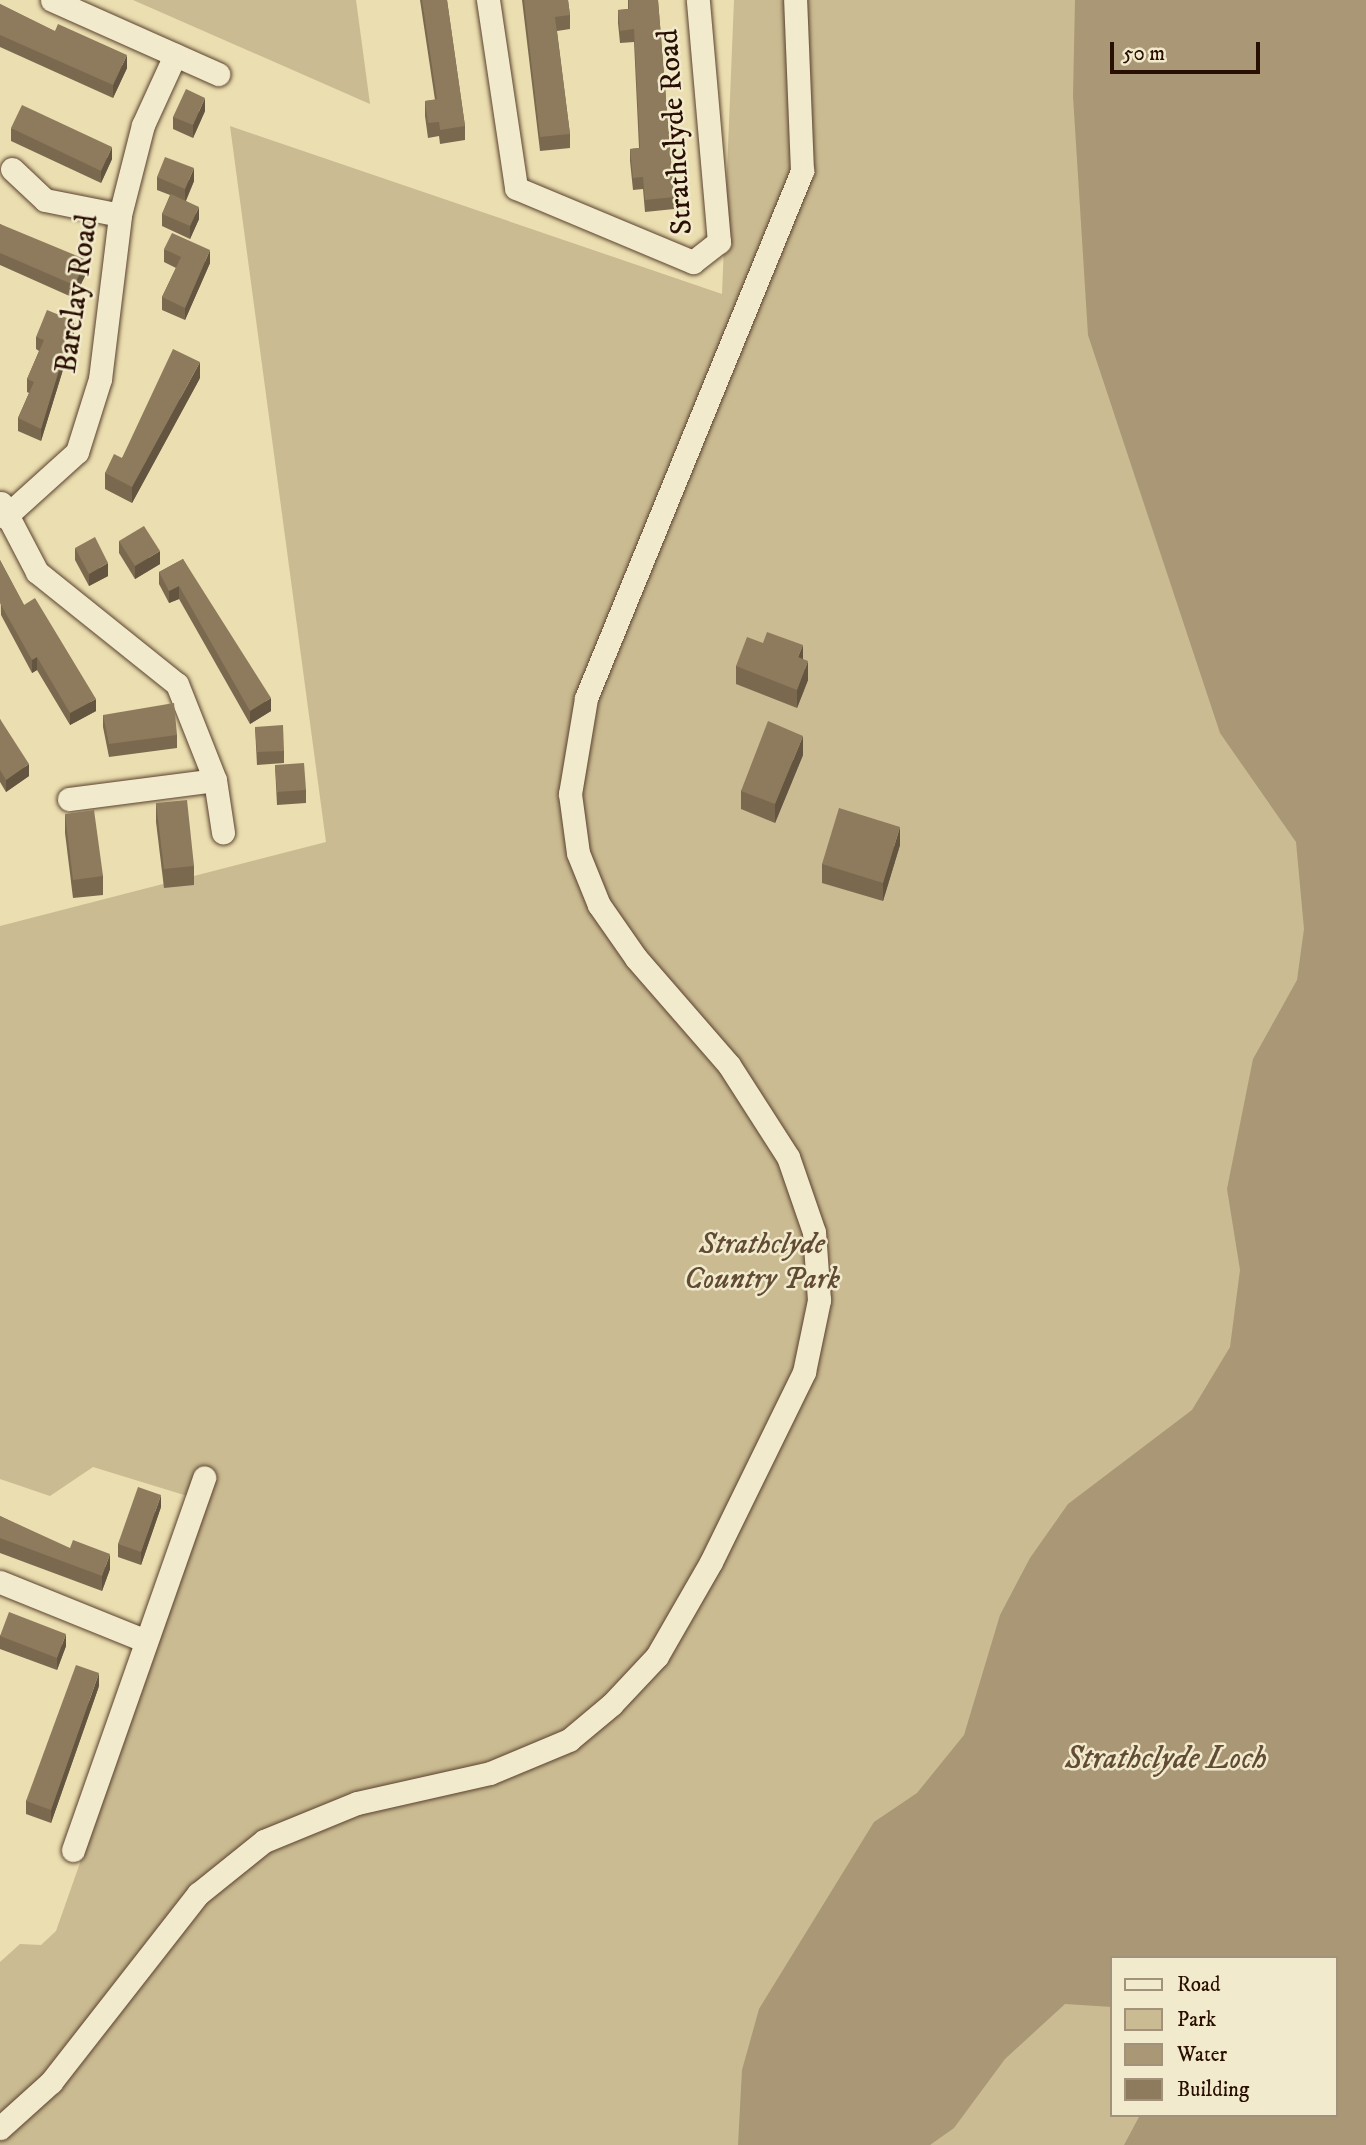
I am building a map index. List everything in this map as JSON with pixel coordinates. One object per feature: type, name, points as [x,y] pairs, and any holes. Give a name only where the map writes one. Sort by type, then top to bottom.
[{"type":"street","points":[[52,0],[218,74]]},
{"type":"street","name":"Strathclyde Road","points":[[488,0],[516,188],[693,262],[706,256],[719,242],[698,0]]},
{"type":"street","points":[[0,2128],[51,2082],[198,1894],[264,1842],[357,1803],[490,1773],[569,1740],[612,1704],[657,1656],[711,1562],[804,1373],[820,1300],[814,1232],[788,1157],[729,1065],[636,958],[599,905],[578,853],[570,794],[586,698],[802,172],[795,0]]},
{"type":"street","name":"Barclay Road","points":[[2,509],[77,452],[100,379],[120,215],[143,125],[175,55]]},
{"type":"street","points":[[12,169],[45,200],[120,215]]},
{"type":"street","points":[[2,509],[37,572],[177,684],[215,780],[223,832]]},
{"type":"street","points":[[69,799],[215,780]]},
{"type":"street","points":[[84,1842],[146,1641],[204,1477]]},
{"type":"street","points":[[0,1583],[146,1641]]},
{"type":"green space","points":[[133,0],[356,0],[370,104]]},
{"type":"green space","name":"Strathclyde Country Park","points":[[734,0],[1366,0],[1366,2145],[0,2145],[0,1962],[20,1944],[41,1945],[56,1931],[207,1502],[93,1467],[50,1496],[0,1479],[0,926],[326,842],[230,126],[722,294]]},
{"type":"water","name":"Strathclyde Loch","points":[[1075,0],[1366,0],[1366,2145],[1124,2145],[1139,2117],[1338,2117],[1338,1956],[1110,1956],[1110,2007],[1065,2004],[1005,2059],[954,2128],[930,2145],[738,2145],[742,2070],[759,2009],[874,1822],[917,1793],[964,1735],[1000,1615],[1030,1558],[1068,1504],[1192,1410],[1230,1347],[1240,1270],[1227,1189],[1253,1059],[1297,980],[1304,929],[1296,842],[1220,733],[1088,335],[1073,96]]},
{"type":"building","points":[[422,0],[447,0],[465,126],[440,130],[439,122],[428,123],[425,101],[437,99]]},
{"type":"building","points":[[524,0],[568,0],[570,15],[555,17],[570,134],[540,137]]},
{"type":"building","points":[[629,0],[658,0],[674,197],[645,200],[643,177],[633,178],[630,149],[640,148],[634,29],[620,31],[618,10],[629,9]]},
{"type":"building","points":[[0,4],[55,31],[58,24],[127,55],[113,85],[0,35]]},
{"type":"building","points":[[186,89],[205,98],[193,125],[173,117]]},
{"type":"building","points":[[22,105],[112,147],[101,171],[11,128]]},
{"type":"building","points":[[165,157],[194,168],[185,189],[157,177]]},
{"type":"building","points":[[171,194],[199,207],[190,226],[162,214]]},
{"type":"building","points":[[0,224],[87,260],[74,285],[0,253]]},
{"type":"building","points":[[172,233],[210,250],[185,308],[162,297],[181,257],[164,249]]},
{"type":"building","points":[[47,310],[74,321],[41,429],[18,418],[34,382],[27,379],[44,340],[36,337]]},
{"type":"building","points":[[173,349],[200,362],[132,487],[105,473],[114,454],[122,458]]},
{"type":"building","points":[[144,526],[160,551],[135,566],[119,541]]},
{"type":"building","points":[[95,537],[108,563],[89,574],[75,548]]},
{"type":"building","points":[[183,559],[271,698],[250,711],[179,586],[169,591],[159,572]]},
{"type":"building","points":[[0,560],[24,605],[35,598],[96,699],[70,713],[37,657],[32,660],[0,603]]},
{"type":"building","points":[[767,632],[803,645],[798,657],[808,661],[797,690],[736,666],[747,637],[763,643]]},
{"type":"building","points":[[174,703],[177,735],[109,744],[103,715]]},
{"type":"building","points":[[0,719],[29,764],[6,780],[0,770]]},
{"type":"building","points":[[768,721],[803,736],[775,804],[741,791]]},
{"type":"building","points":[[283,725],[284,751],[257,752],[255,727]]},
{"type":"building","points":[[304,763],[306,790],[277,792],[275,765]]},
{"type":"building","points":[[187,800],[194,866],[164,869],[156,803]]},
{"type":"building","points":[[839,808],[900,827],[883,883],[822,864]]},
{"type":"building","points":[[94,810],[103,876],[73,880],[65,814]]},
{"type":"building","points":[[138,1487],[161,1495],[141,1552],[118,1544]]},
{"type":"building","points":[[0,1516],[70,1548],[73,1540],[110,1554],[102,1576],[0,1538]]},
{"type":"building","points":[[9,1612],[66,1634],[57,1658],[0,1636]]},
{"type":"building","points":[[76,1665],[99,1673],[51,1810],[26,1801]]}]
